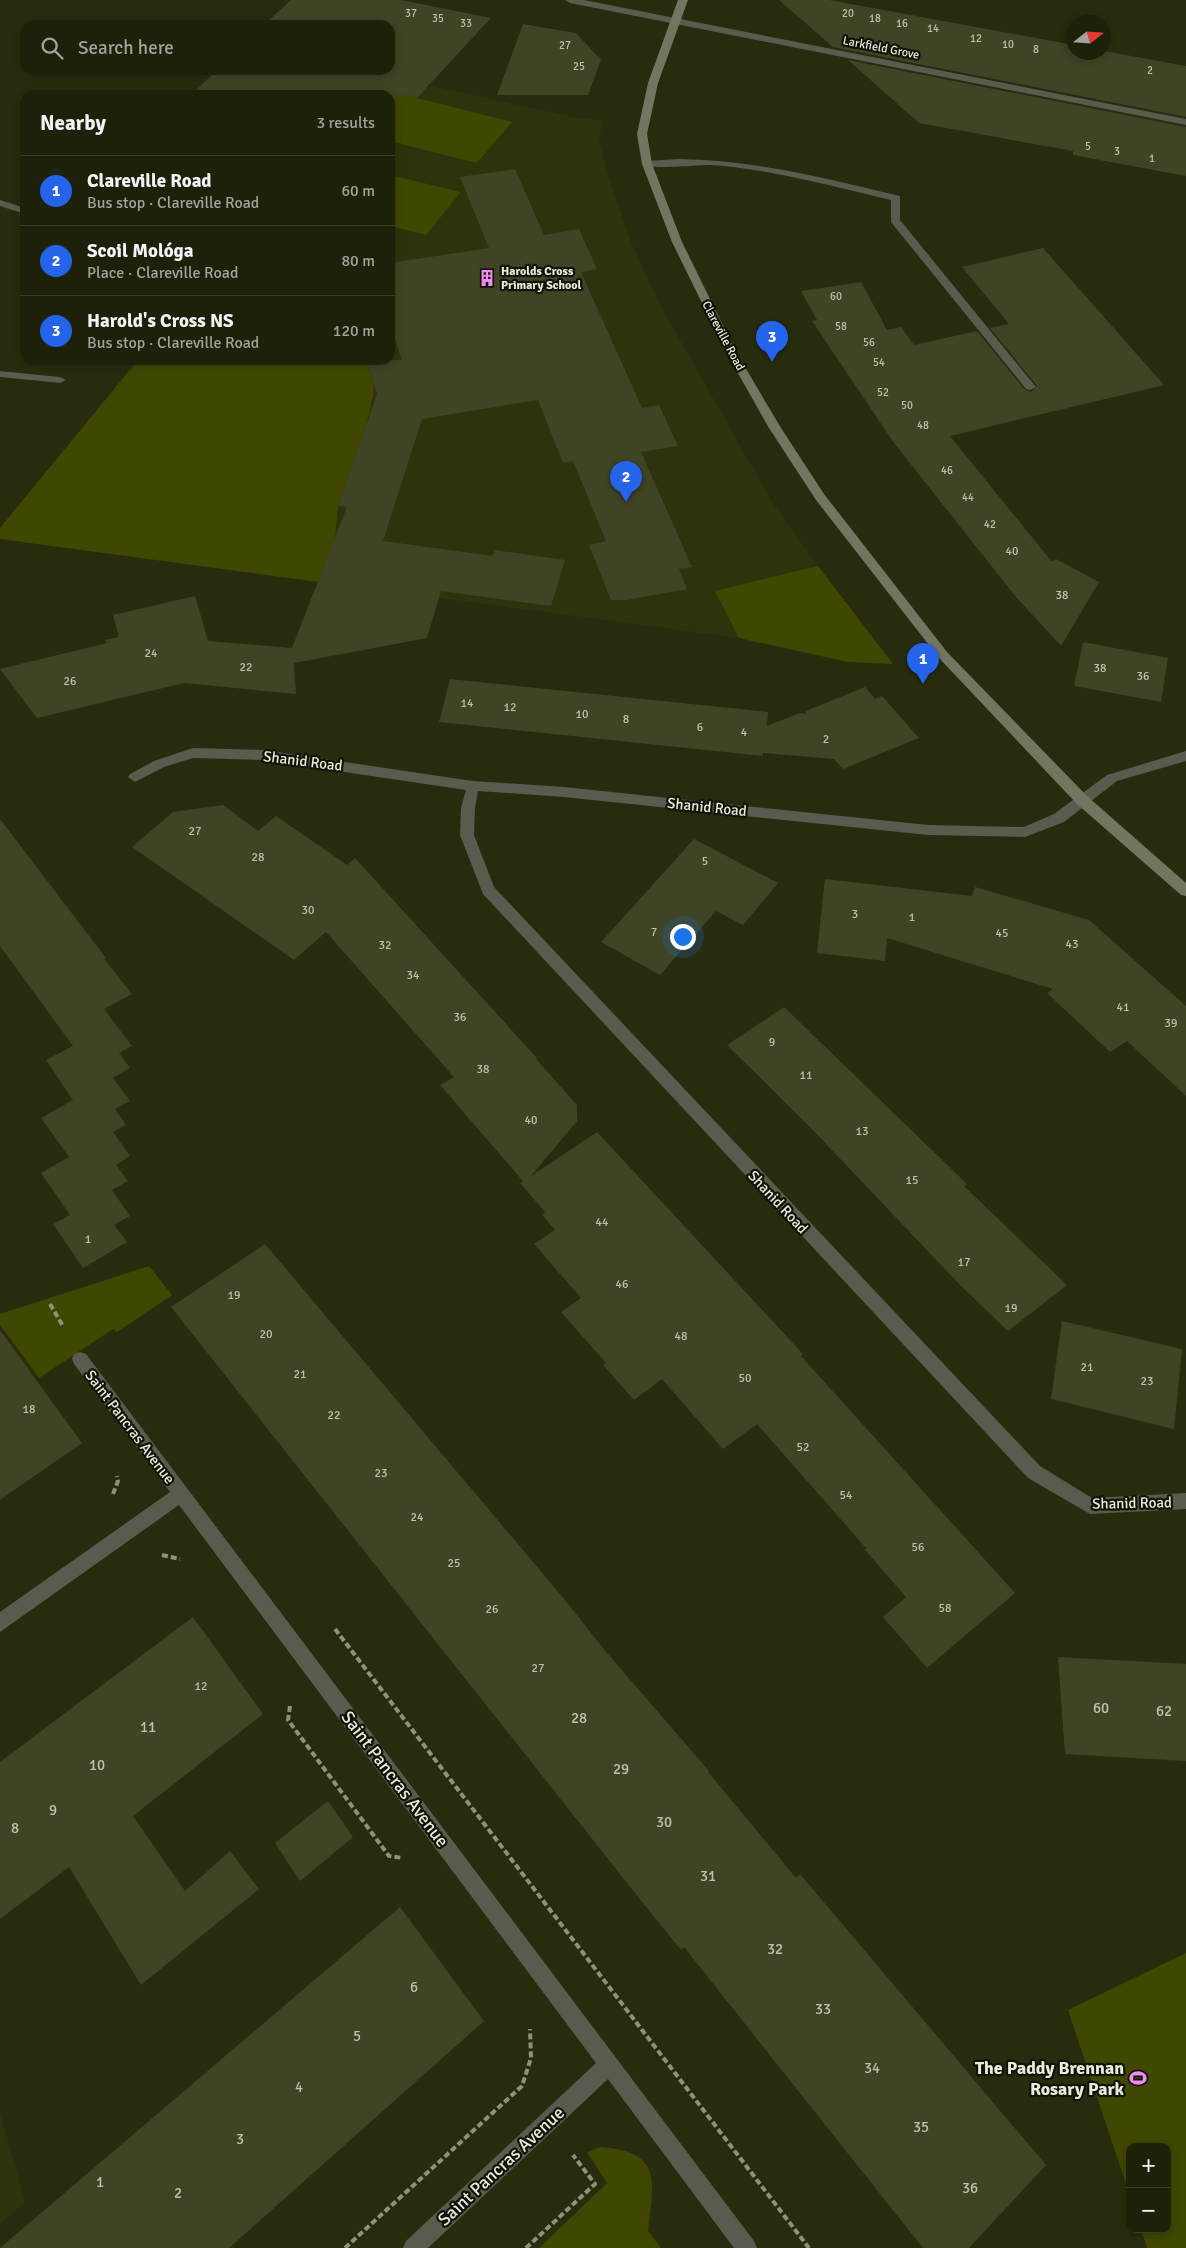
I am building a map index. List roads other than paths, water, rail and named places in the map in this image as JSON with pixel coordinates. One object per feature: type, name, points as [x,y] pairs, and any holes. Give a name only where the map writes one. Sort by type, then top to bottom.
[{"type":"street","name":"Larkfield Grove","points":[[570,0],[1186,122]]},
{"type":"street","name":"Clareville Road","points":[[683,0],[653,83],[642,134],[647,164],[682,256],[730,352],[775,428],[820,497],[943,655],[1082,800],[1186,891]]},
{"type":"street","points":[[647,164],[678,160],[781,171],[896,198],[895,220],[1030,387]]},
{"type":"street","points":[[0,202],[20,209]]},
{"type":"street","points":[[0,374],[60,380]]},
{"type":"street","name":"Shanid Road","points":[[135,776],[159,764],[193,754],[263,755],[473,786],[564,792],[928,830],[1025,832],[1059,818],[1112,778],[1186,756]]},
{"type":"street","name":"Shanid Road","points":[[473,786],[468,808],[466,835],[488,890],[1034,1472],[1090,1506],[1186,1501]]},
{"type":"street","name":"Saint Pancras Avenue","points":[[80,1360],[610,2064],[746,2248]]},
{"type":"street","name":"Saint Pancras Avenue","points":[[0,1623],[181,1494]]},
{"type":"street","name":"Saint Pancras Avenue","points":[[414,2248],[610,2064]]},
{"type":"place","name":"Harolds Cross Primary School","points":[[487,278]]},
{"type":"place","name":"Harold's Cross NS","points":[[772,362]]},
{"type":"place","name":"Scoil Mológa","points":[[626,502]]},
{"type":"place","name":"Clareville Road","points":[[923,684]]},
{"type":"place","name":"The Paddy Brennan Rosary Park","points":[[1138,2078]]}]
